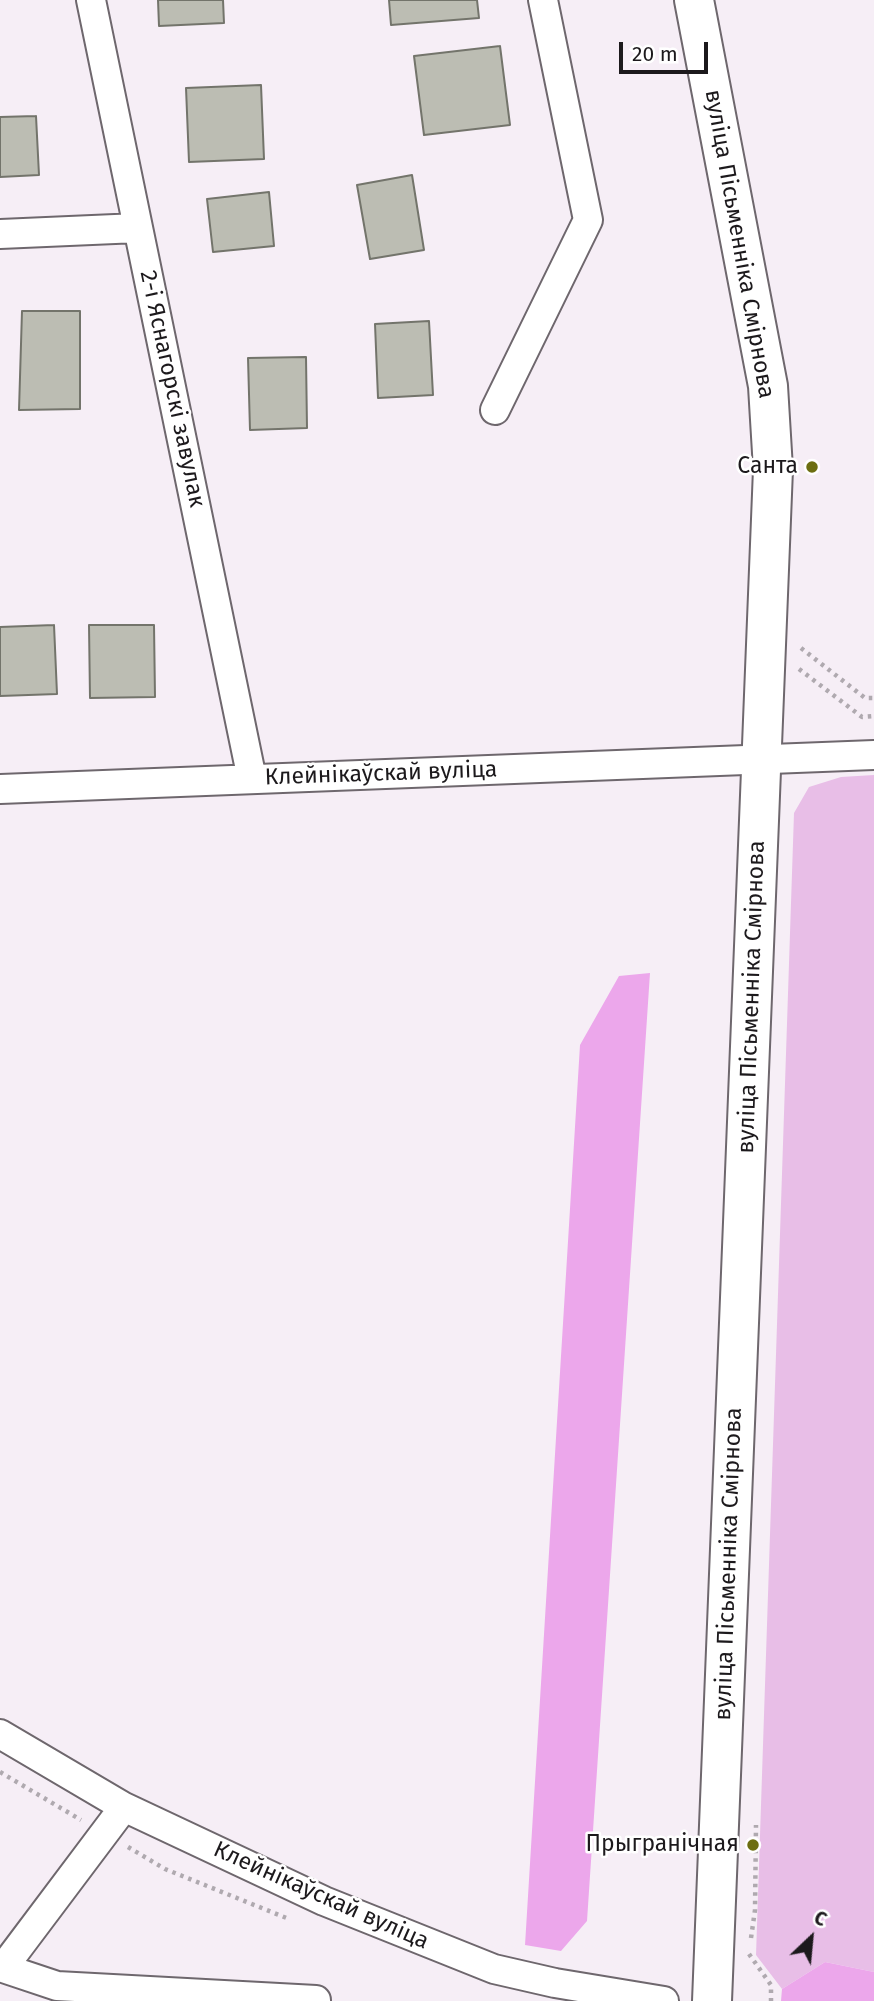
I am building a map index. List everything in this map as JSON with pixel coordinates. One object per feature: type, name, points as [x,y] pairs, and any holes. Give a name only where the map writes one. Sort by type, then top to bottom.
[{"type":"main road","name":"вуліца Пісьменніка Смірнова","points":[[694,0],[768,386],[773,469],[712,2001]]},
{"type":"street","name":"2-і Яснагорскі завулак","points":[[91,0],[252,779]]},
{"type":"street","points":[[495,410],[588,220],[543,0]]},
{"type":"street","points":[[0,234],[138,228]]},
{"type":"street","name":"Клейнікаўскай вуліца","points":[[0,789],[874,755]]},
{"type":"street","name":"Клейнікаўскай вуліца","points":[[0,1734],[124,1807],[324,1901],[494,1969],[555,1983],[664,2001]]},
{"type":"street","points":[[124,1807],[2,1968],[57,1986],[316,2000]]},
{"type":"path","points":[[801,648],[865,698],[874,698]]},
{"type":"path","points":[[792,660],[800,671],[862,717],[874,716]]},
{"type":"path","points":[[756,1815],[755,1910],[748,1955],[771,1985],[771,2001]]},
{"type":"shaded area","points":[[874,775],[874,1972],[825,1962],[782,1989],[756,1955],[794,813],[809,787],[841,777]]},
{"type":"shaded area","points":[[650,973],[587,1921],[561,1951],[525,1945],[580,1045],[619,976]]},
{"type":"shaded area","points":[[825,1962],[874,1972],[874,2001],[781,2001],[782,1989]]},
{"type":"building","points":[[158,0],[223,0],[224,23],[159,26]]},
{"type":"building","points":[[389,0],[477,0],[479,18],[391,25]]},
{"type":"building","points":[[500,46],[510,125],[424,135],[414,56]]},
{"type":"building","points":[[261,85],[264,159],[189,162],[186,88]]},
{"type":"building","points":[[36,116],[39,175],[0,177],[0,117]]},
{"type":"building","points":[[412,175],[424,250],[370,259],[357,185]]},
{"type":"building","points":[[269,192],[274,246],[213,252],[207,199]]},
{"type":"building","points":[[22,311],[80,311],[80,409],[19,410]]},
{"type":"building","points":[[429,321],[433,395],[378,398],[375,324]]},
{"type":"building","points":[[306,357],[307,428],[250,430],[248,358]]},
{"type":"building","points":[[54,625],[57,694],[0,696],[0,627]]},
{"type":"building","points":[[89,625],[154,625],[155,697],[90,698]]},
{"type":"place","name":"Санта","points":[[812,467]]},
{"type":"place","name":"Прыгранічная","points":[[753,1845]]}]
